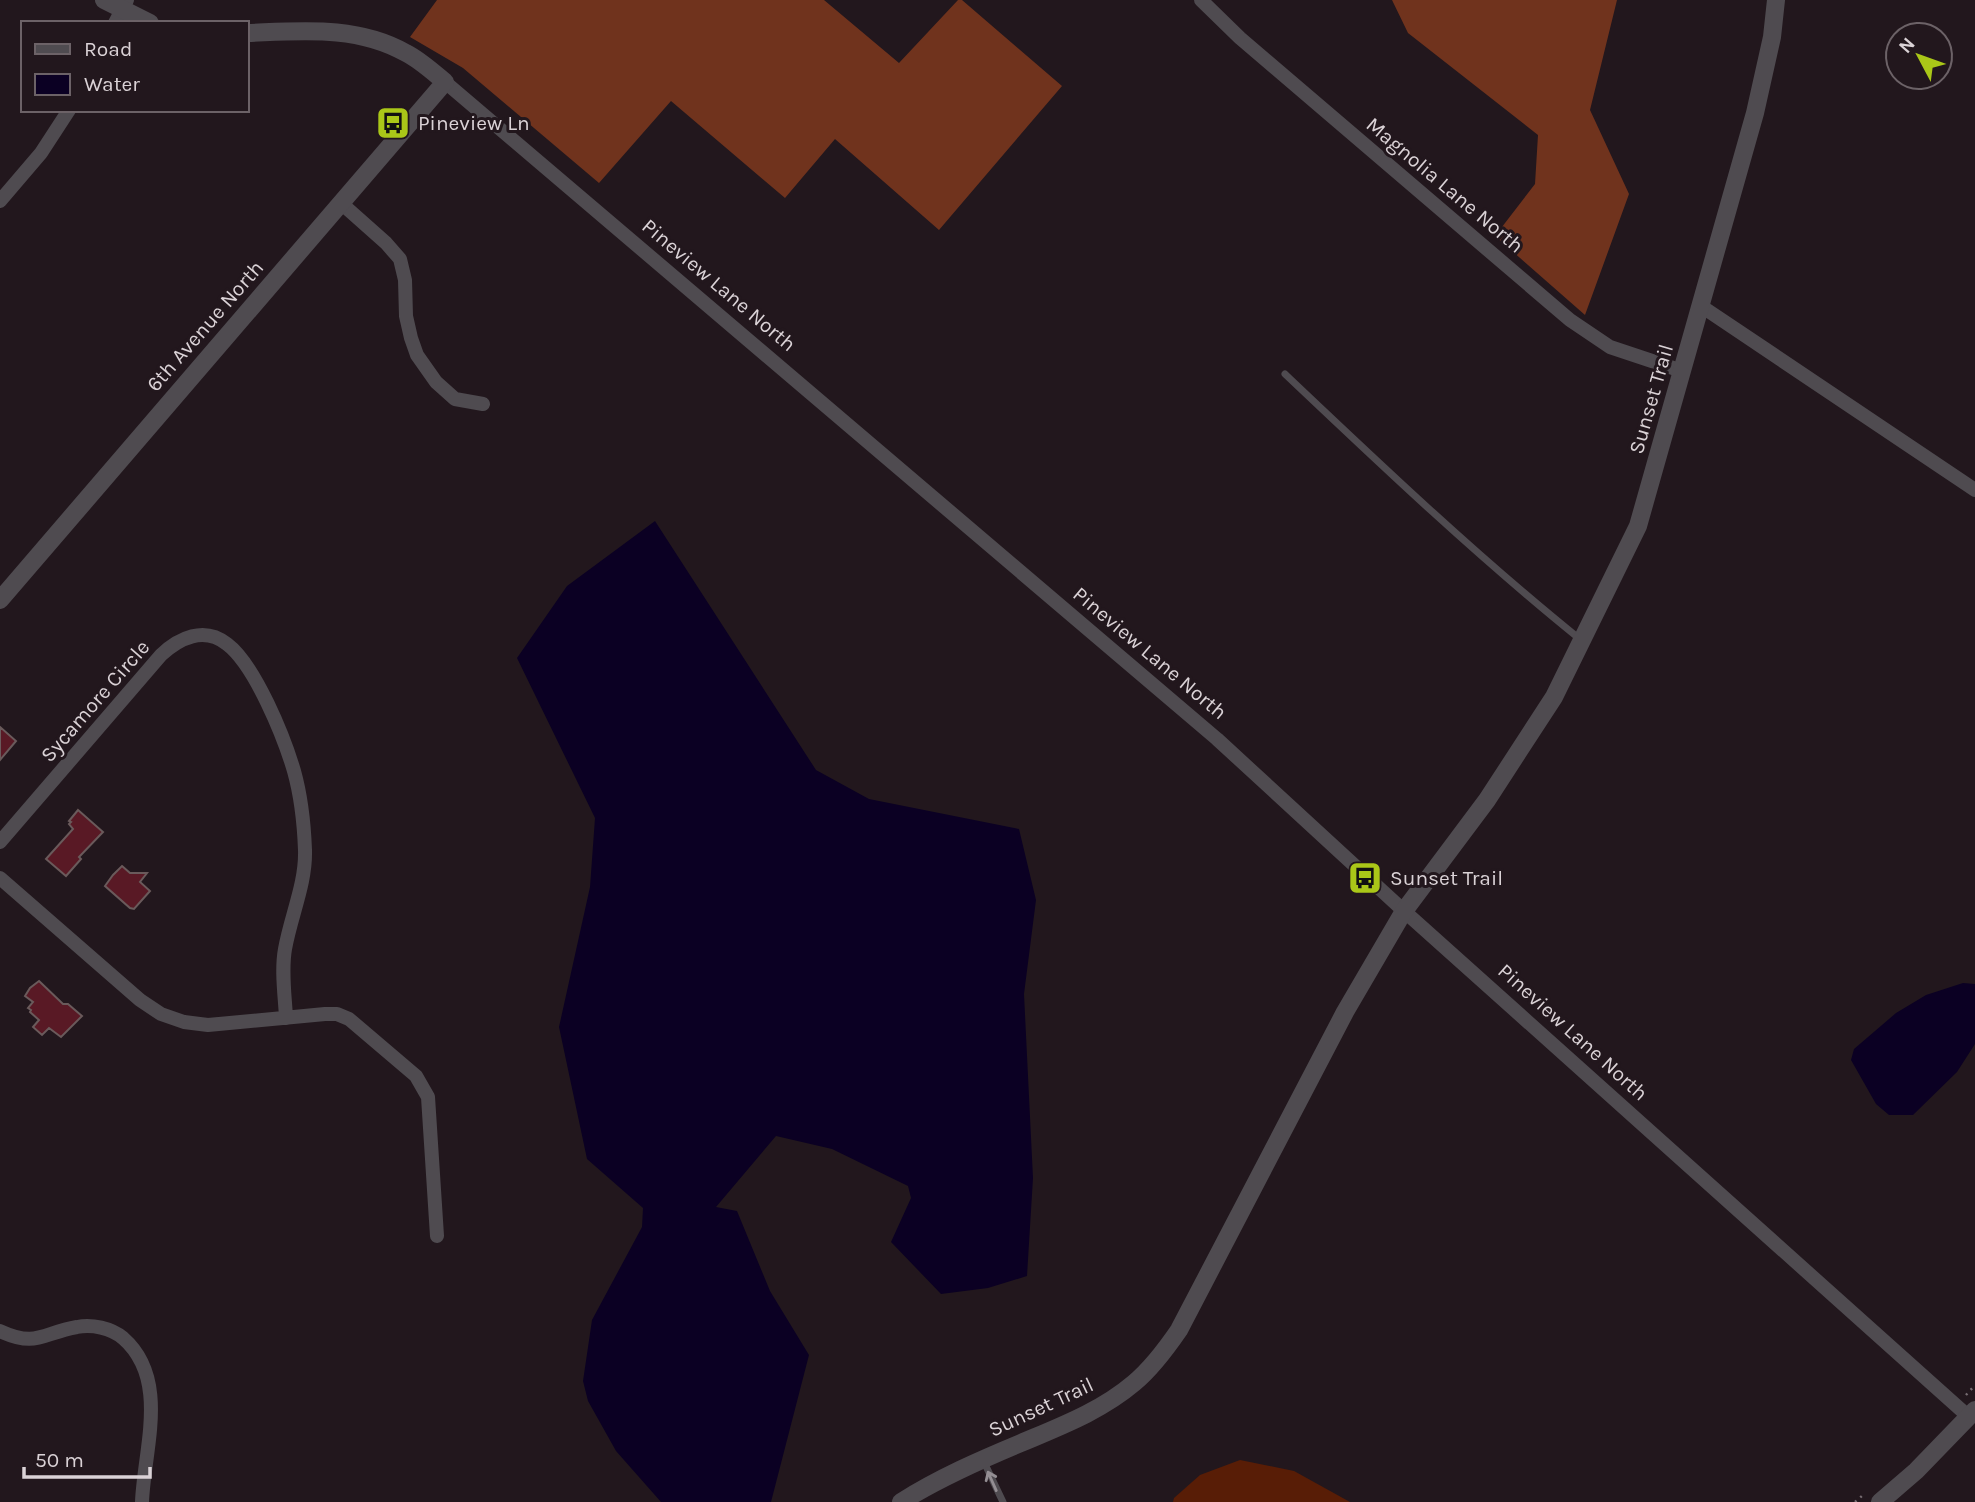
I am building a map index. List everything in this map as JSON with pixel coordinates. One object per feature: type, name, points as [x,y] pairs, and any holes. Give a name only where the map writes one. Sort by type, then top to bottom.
[{"type":"street","points":[[104,0],[145,21]]},
{"type":"street","name":"Magnolia Lane North","points":[[1201,0],[1251,47],[1570,320],[1610,346],[1682,371]]},
{"type":"street","name":"Sunset Trail","points":[[901,1502],[928,1485],[1107,1403],[1135,1383],[1160,1357],[1179,1330],[1345,1012],[1405,911],[1487,800],[1554,697],[1638,526],[1758,100],[1772,37],[1776,0]]},
{"type":"street","name":"Pineview Lane North","points":[[248,33],[338,32],[374,38],[407,53],[445,82],[1217,739],[1405,911],[1972,1413]]},
{"type":"street","name":"6th Avenue North","points":[[0,600],[445,82]]},
{"type":"street","points":[[0,201],[41,153],[68,112]]},
{"type":"street","points":[[341,203],[400,259],[411,338],[417,355],[436,382],[455,399],[483,404]]},
{"type":"street","points":[[1701,306],[1975,490]]},
{"type":"street","name":"Sycamore Circle","points":[[0,842],[174,642],[192,635],[209,636],[226,643],[245,665],[280,730],[294,773],[303,817],[305,853],[301,891],[285,950],[286,1018]]},
{"type":"street","points":[[0,878],[140,1000],[161,1014],[184,1022],[208,1024],[325,1013],[349,1018],[416,1076],[428,1097],[437,1236]]},
{"type":"street","points":[[0,1331],[27,1340],[80,1326],[101,1327],[118,1335],[134,1348],[144,1365],[151,1409],[142,1502]]},
{"type":"street","points":[[1880,1502],[1916,1471],[1972,1413]]},
{"type":"lane","points":[[1285,374],[1528,597],[1582,641]]},
{"type":"lane","points":[[983,1459],[1003,1502]]},
{"type":"shaded area","points":[[437,0],[824,0],[899,63],[958,0],[962,0],[1062,86],[939,230],[835,139],[785,198],[671,101],[599,183],[463,68],[410,37]]},
{"type":"shaded area","points":[[1392,0],[1617,0],[1590,110],[1629,194],[1585,315],[1495,236],[1535,184],[1538,135],[1408,33]]},
{"type":"shaded area","points":[[1240,1460],[1294,1471],[1350,1502],[1173,1502],[1174,1498],[1200,1475]]},
{"type":"water","points":[[655,521],[816,770],[869,799],[1019,829],[1036,900],[1024,994],[1033,1178],[1027,1276],[988,1288],[941,1294],[891,1242],[911,1198],[908,1186],[832,1149],[776,1136],[716,1207],[737,1211],[770,1291],[809,1355],[771,1502],[661,1502],[616,1451],[588,1401],[583,1381],[592,1320],[642,1227],[643,1208],[587,1159],[559,1027],[590,887],[595,818],[517,658],[567,586]]},
{"type":"water","points":[[1963,983],[1975,984],[1975,1044],[1957,1072],[1913,1115],[1889,1115],[1876,1104],[1851,1060],[1854,1049],[1896,1013],[1926,995]]},
{"type":"building","points":[[0,727],[16,741],[0,760]]},
{"type":"building","points":[[78,810],[103,832],[79,857],[81,859],[66,876],[46,859],[73,829],[69,821]]},
{"type":"building","points":[[122,866],[130,873],[147,873],[140,882],[150,891],[134,909],[105,886]]},
{"type":"building","points":[[39,981],[63,1004],[68,1004],[82,1016],[61,1037],[49,1028],[42,1035],[33,1027],[39,1020],[28,1008],[33,1002],[25,996]]},
{"type":"place","name":"Pineview Ln","points":[[393,123]]},
{"type":"place","name":"Sunset Trail","points":[[1365,878]]}]
